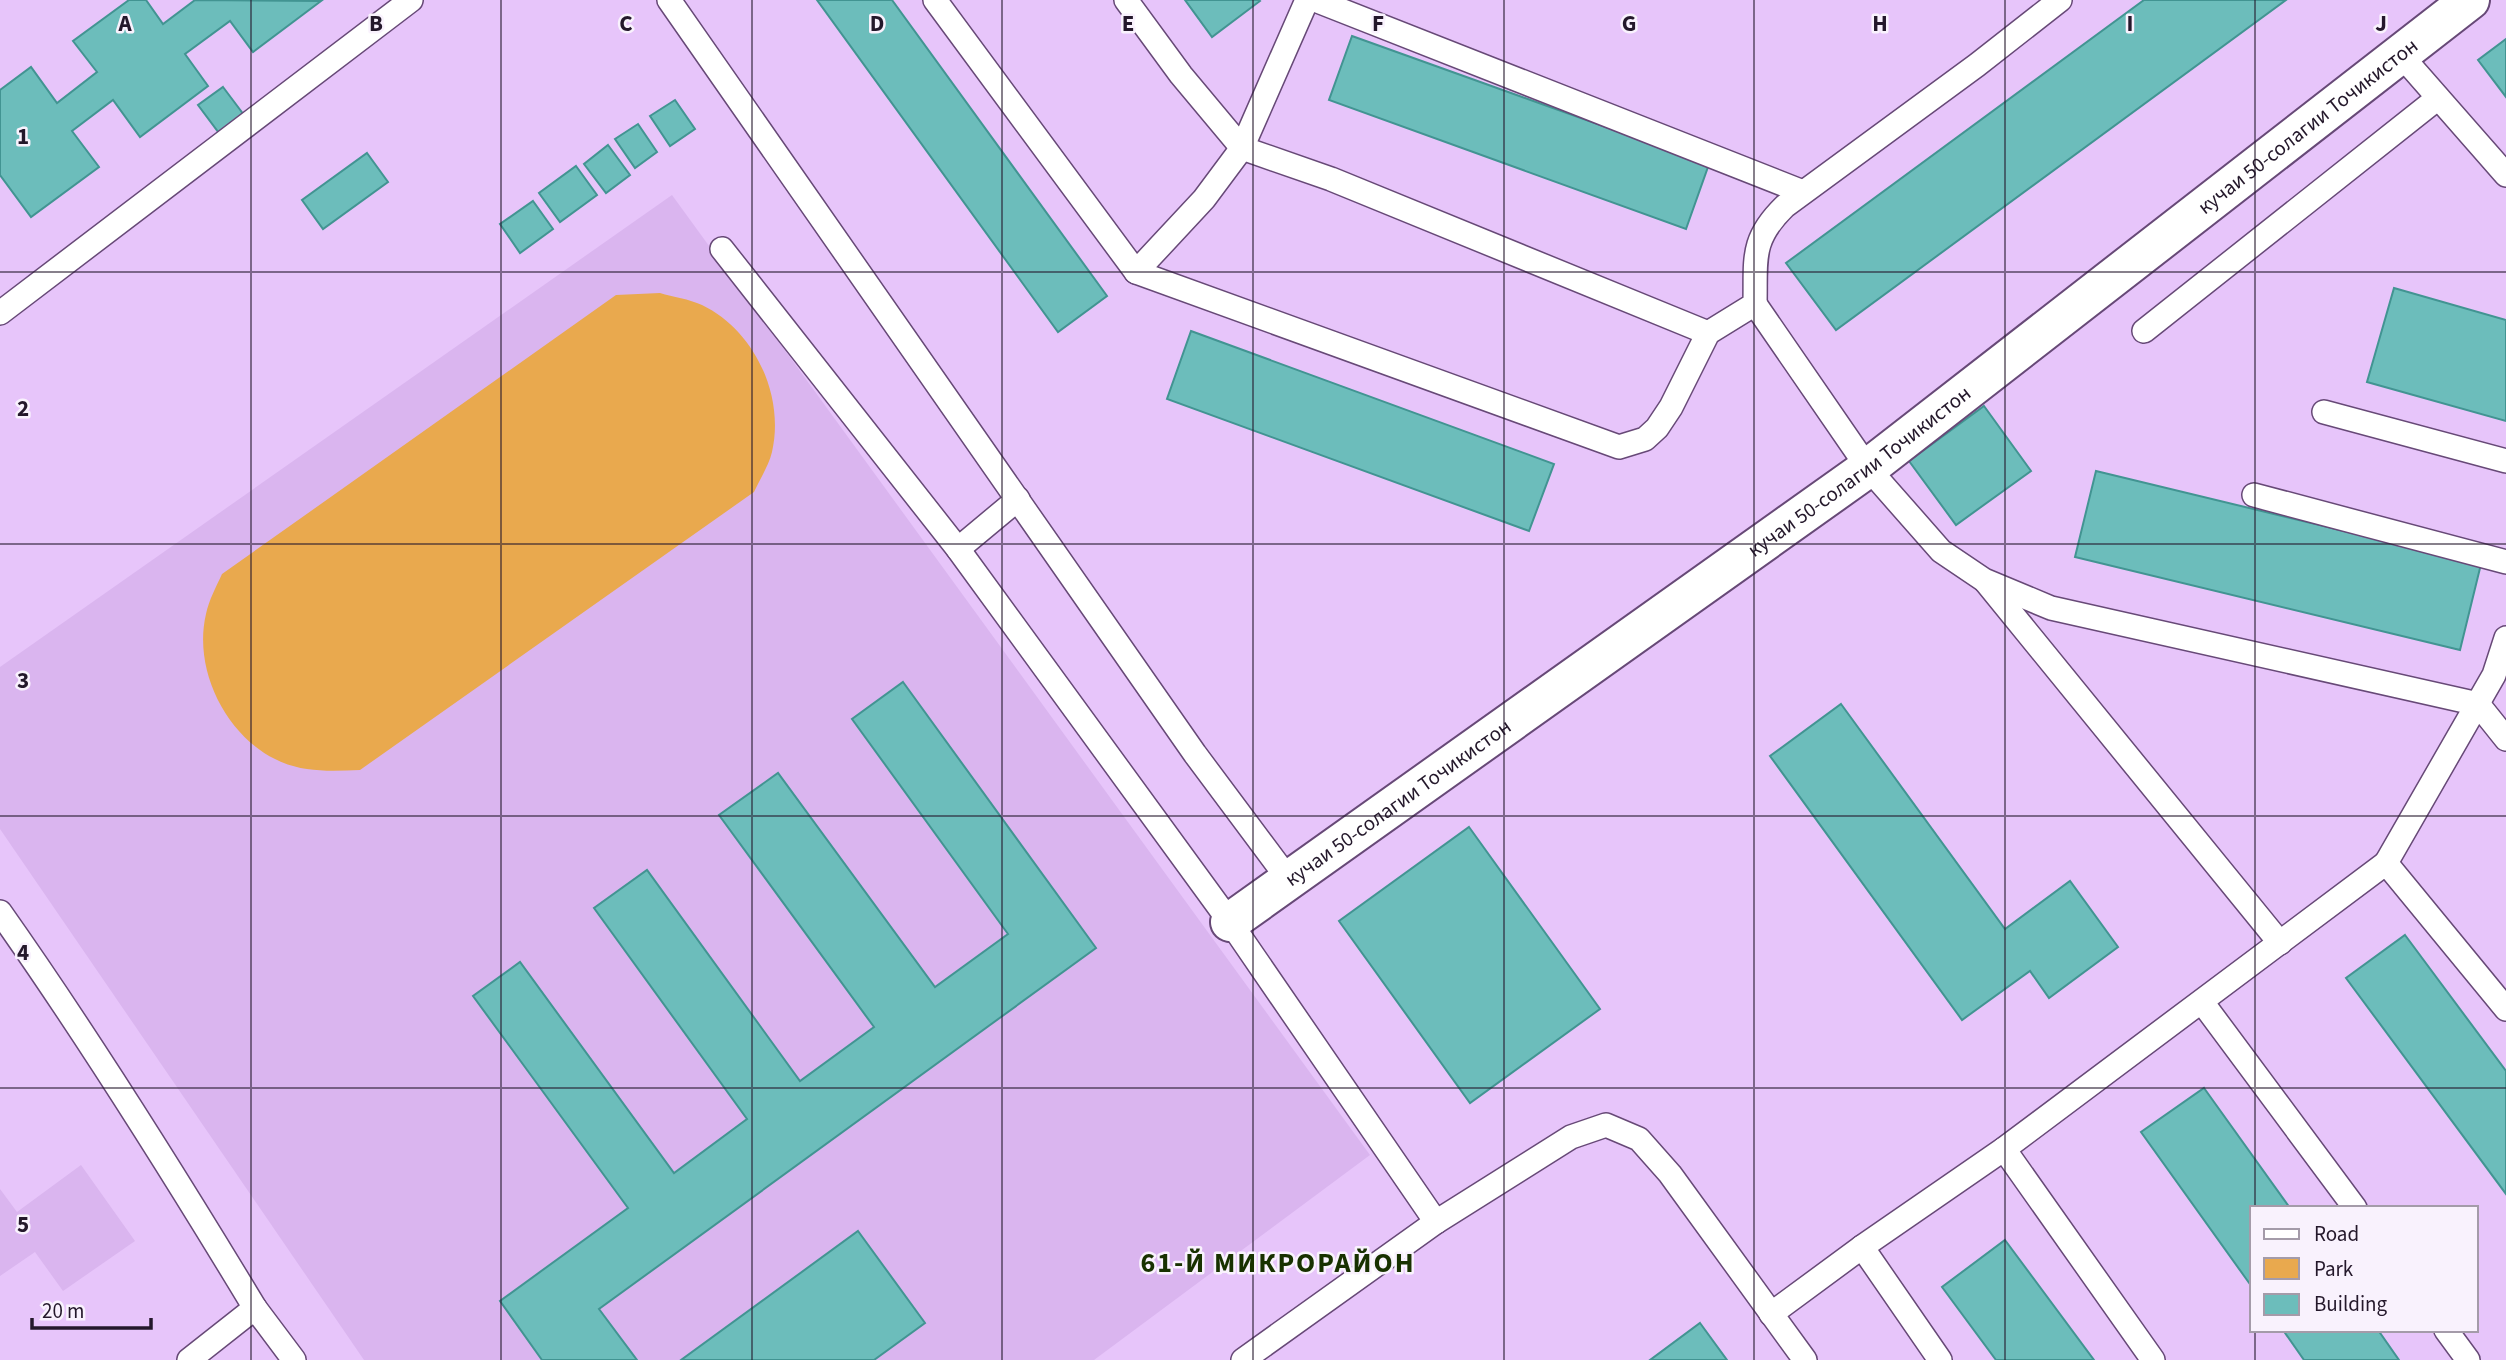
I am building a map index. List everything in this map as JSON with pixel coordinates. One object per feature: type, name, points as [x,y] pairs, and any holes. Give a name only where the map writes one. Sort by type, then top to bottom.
[{"type":"street","name":"кучаи 50-солагии Точикистон","points":[[1230,922],[1868,468],[2470,0]]},
{"type":"lane","points":[[0,313],[411,0]]},
{"type":"lane","points":[[668,0],[1195,754],[1289,880]]},
{"type":"lane","points":[[935,0],[1136,272],[1619,447],[1644,439],[1657,428],[1671,407],[1707,333],[1755,304]]},
{"type":"lane","points":[[1126,0],[1181,75],[1242,148],[1331,179],[1707,333]]},
{"type":"lane","points":[[1136,272],[1204,199],[1242,148],[1307,0]]},
{"type":"lane","points":[[1315,0],[1803,192]]},
{"type":"lane","points":[[2060,0],[1977,65],[1784,206],[1766,224],[1756,251],[1755,304],[1868,468],[1941,551],[1984,580],[2051,608],[2478,704],[2506,739]]},
{"type":"lane","points":[[2400,54],[2506,175]]},
{"type":"lane","points":[[2144,331],[2438,98]]},
{"type":"lane","points":[[722,249],[958,549],[1230,922],[1436,1222]]},
{"type":"lane","points":[[2324,412],[2506,461]]},
{"type":"lane","points":[[2253,495],[2506,562]]},
{"type":"lane","points":[[958,549],[1018,499]]},
{"type":"lane","points":[[1984,580],[2280,943]]},
{"type":"lane","points":[[1771,1314],[2004,1149],[2386,863],[2494,675],[2506,638]]},
{"type":"lane","points":[[2386,863],[2506,1010]]},
{"type":"lane","points":[[0,912],[59,996],[147,1131],[256,1308],[293,1360]]},
{"type":"lane","points":[[2202,1002],[2354,1206]]},
{"type":"lane","points":[[1243,1360],[1436,1222],[1571,1137],[1606,1125],[1639,1139],[1670,1174],[1805,1360]]},
{"type":"lane","points":[[2004,1149],[2153,1360]]},
{"type":"lane","points":[[1862,1247],[1940,1360]]},
{"type":"lane","points":[[189,1360],[256,1308]]},
{"type":"lane","points":[[2447,1332],[2468,1360]]},
{"type":"shaded area","points":[[672,195],[1370,1155],[1094,1360],[364,1360],[0,829],[0,667]]},
{"type":"shaded area","points":[[81,1165],[135,1241],[63,1291],[35,1252],[0,1276],[0,1189],[17,1212]]},
{"type":"green space","points":[[660,293],[697,303],[720,316],[737,330],[761,366],[774,408],[775,430],[771,457],[754,492],[360,770],[317,770],[285,764],[257,748],[241,734],[217,698],[204,656],[206,614],[222,574],[616,295]]},
{"type":"building","points":[[129,0],[146,0],[163,24],[195,0],[321,1],[253,52],[230,21],[185,54],[208,86],[140,137],[113,100],[72,131],[99,167],[31,217],[0,175],[0,90],[31,67],[57,103],[97,72],[73,41]]},
{"type":"building","points":[[817,0],[892,0],[1107,296],[1058,332]]},
{"type":"building","points":[[1185,0],[1259,0],[1260,1],[1212,37]]},
{"type":"building","points":[[2144,0],[2286,0],[1836,330],[1786,263]]},
{"type":"building","points":[[1352,36],[1709,164],[1686,229],[1329,100]]},
{"type":"building","points":[[2506,39],[2506,97],[2478,60]]},
{"type":"building","points":[[223,87],[247,119],[222,137],[198,105]]},
{"type":"building","points":[[675,100],[695,129],[670,146],[650,116]]},
{"type":"building","points":[[638,124],[657,152],[635,168],[615,139]]},
{"type":"building","points":[[608,145],[630,175],[606,193],[584,164]]},
{"type":"building","points":[[367,153],[388,182],[323,229],[302,200]]},
{"type":"building","points":[[576,166],[597,195],[560,222],[539,193]]},
{"type":"building","points":[[533,201],[553,229],[520,253],[500,224]]},
{"type":"building","points":[[2394,288],[2506,320],[2506,421],[2367,382]]},
{"type":"building","points":[[1191,331],[1554,464],[1529,531],[1167,399]]},
{"type":"building","points":[[1984,406],[2031,471],[1956,525],[1909,461]]},
{"type":"building","points":[[2096,471],[2481,564],[2460,650],[2075,557]]},
{"type":"building","points":[[903,682],[1096,948],[599,1309],[637,1360],[542,1360],[500,1301],[628,1208],[473,996],[520,962],[674,1173],[747,1119],[594,908],[647,870],[800,1081],[874,1027],[719,815],[778,773],[935,987],[1008,934],[852,719]]},
{"type":"building","points":[[1841,704],[2005,929],[2070,881],[2118,947],[2049,998],[2030,971],[1962,1020],[1770,756]]},
{"type":"building","points":[[1469,827],[1600,1009],[1470,1103],[1339,921]]},
{"type":"building","points":[[2405,935],[2506,1071],[2506,1194],[2346,978]]},
{"type":"building","points":[[2204,1088],[2289,1206],[2250,1206],[2250,1284],[2141,1132]]},
{"type":"building","points":[[858,1231],[925,1323],[874,1360],[681,1360]]},
{"type":"building","points":[[2005,1240],[2094,1360],[1996,1360],[1942,1287]]},
{"type":"building","points":[[1700,1323],[1727,1360],[1650,1360]]},
{"type":"building","points":[[2284,1332],[2379,1332],[2399,1360],[2304,1360]]},
{"type":"district","name":"61-Й МИКРОРАЙОН","points":[[1278,1262]]}]
